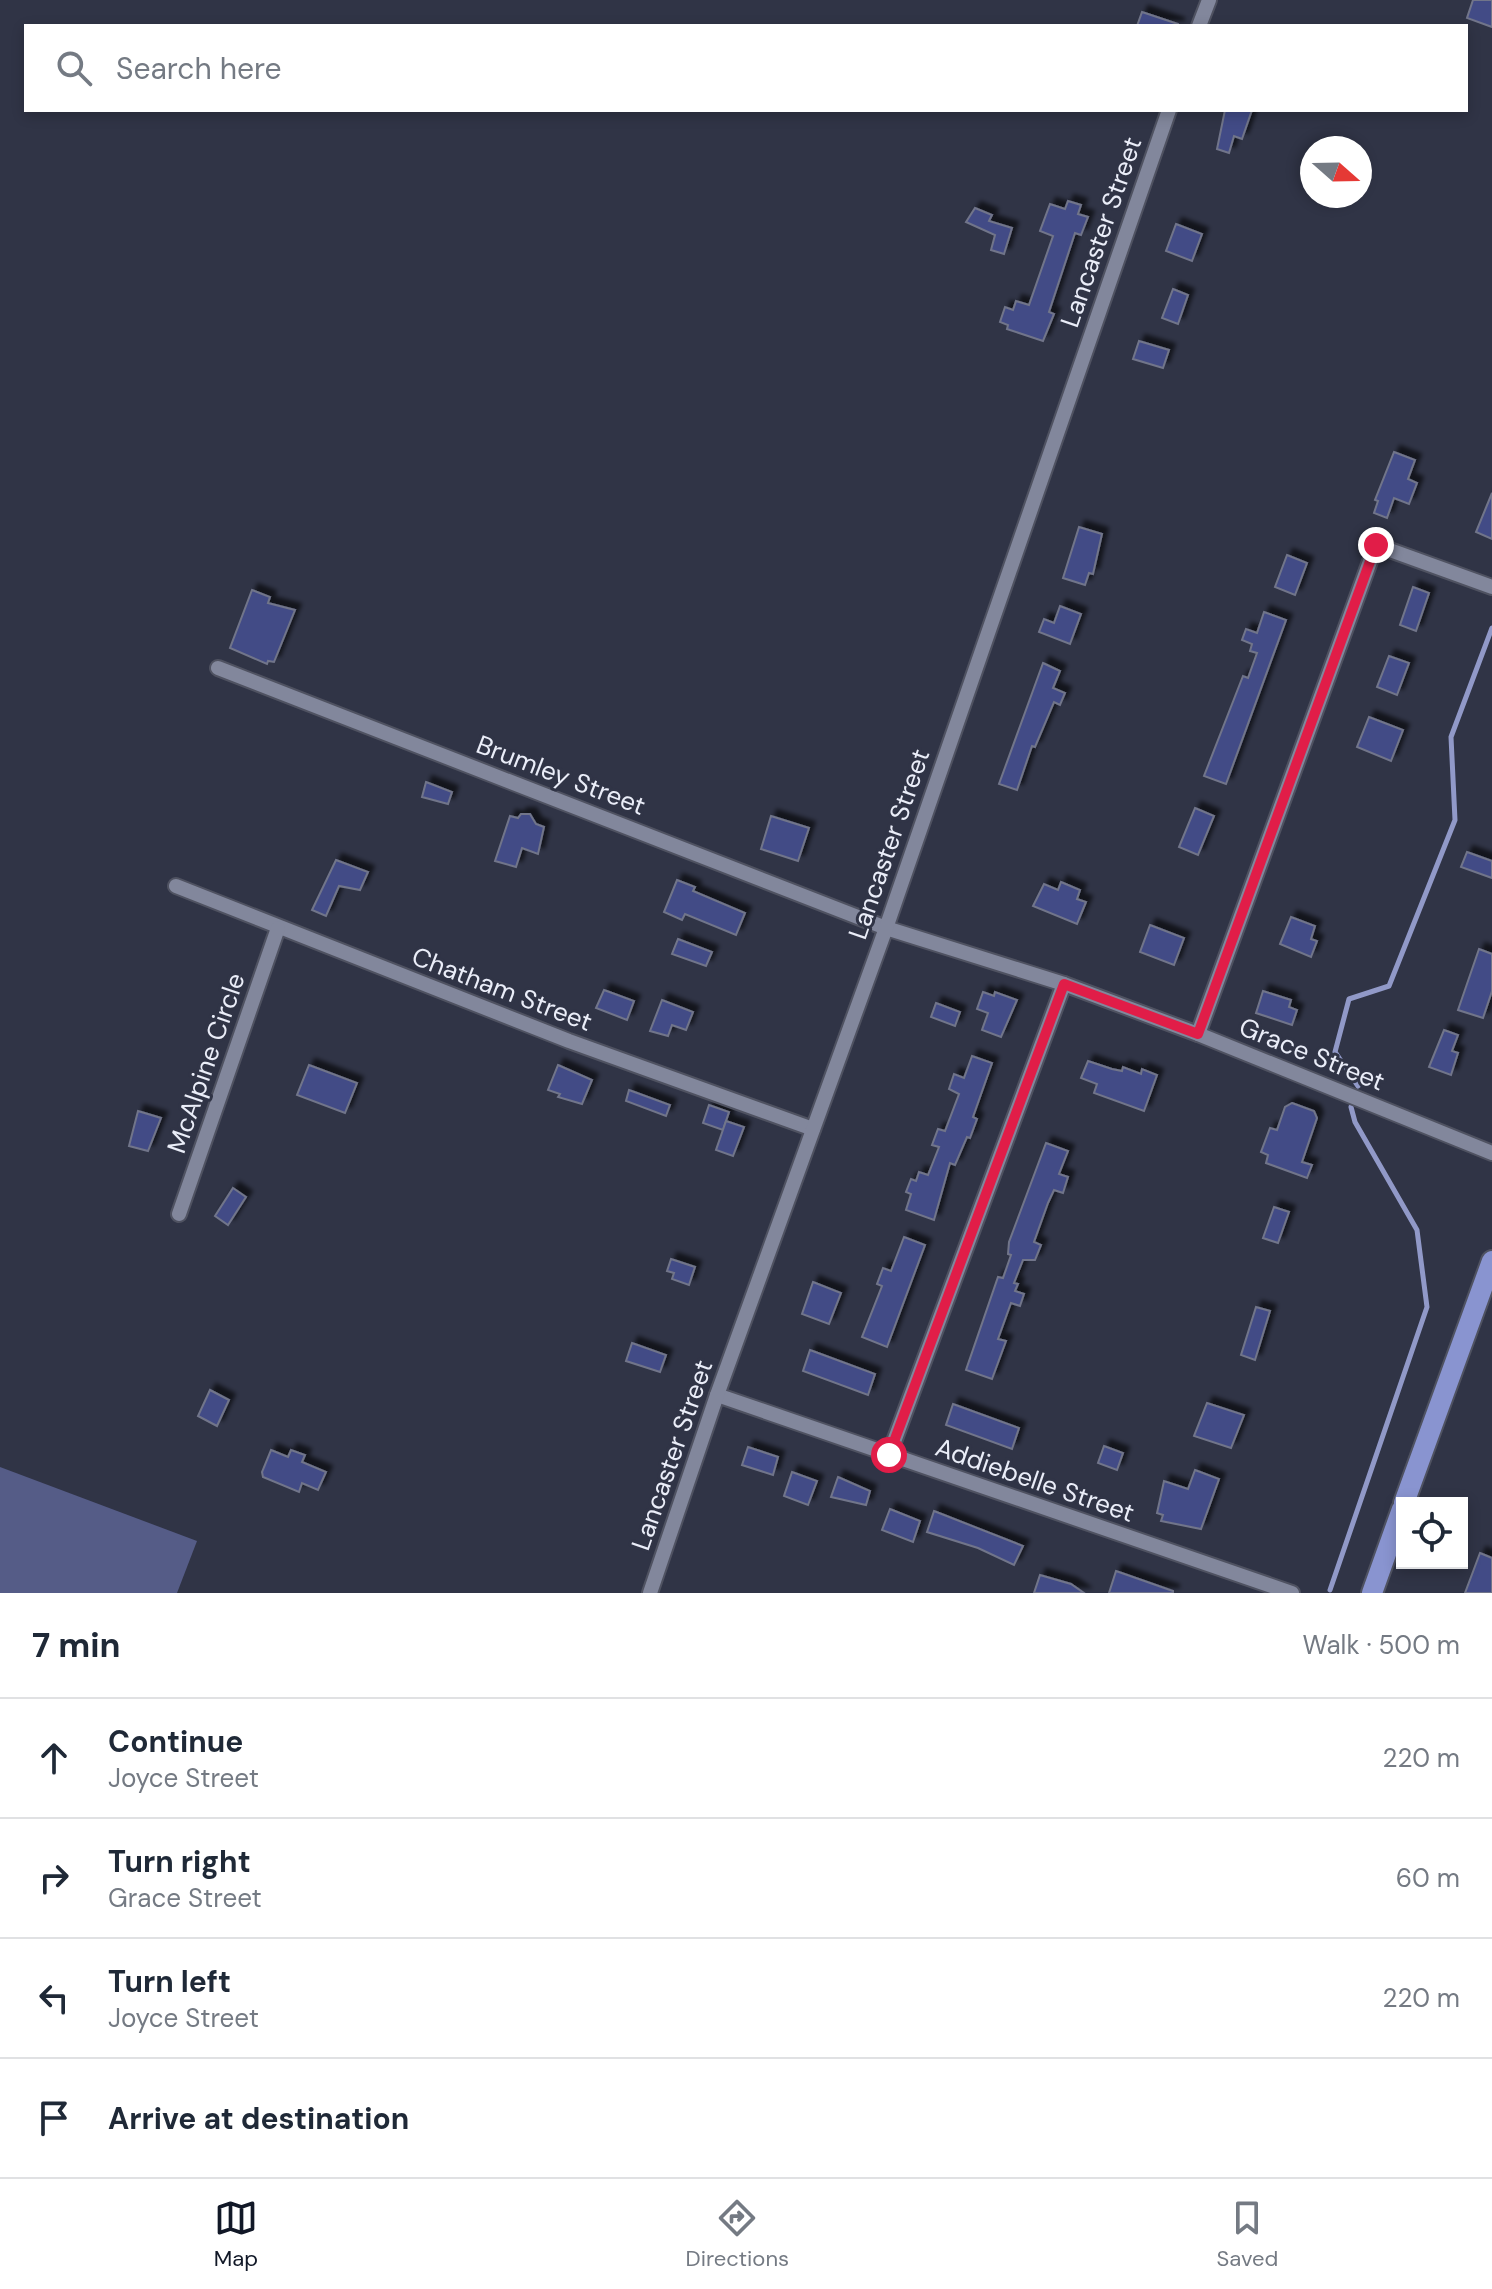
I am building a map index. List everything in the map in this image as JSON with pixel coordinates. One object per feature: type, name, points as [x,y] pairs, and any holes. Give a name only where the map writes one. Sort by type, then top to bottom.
[{"type":"main road","points":[[1406,1497],[1492,1261]]},
{"type":"main road","points":[[1372,1593],[1396,1526]]},
{"type":"street","points":[[1200,24],[1209,0]]},
{"type":"street","name":"Lancaster Street","points":[[650,1593],[717,1395],[886,928],[1168,112]]},
{"type":"street","points":[[1198,1034],[1376,545],[1492,587]]},
{"type":"street","name":"Brumley Street","points":[[218,668],[886,928]]},
{"type":"street","name":"Chatham Street","points":[[176,886],[569,1041],[813,1129]]},
{"type":"street","name":"McAlpine Circle","points":[[179,1214],[278,928]]},
{"type":"street","name":"Grace Street","points":[[886,928],[1064,984],[1198,1034],[1492,1153]]},
{"type":"street","points":[[889,1455],[1064,984]]},
{"type":"street","name":"Addiebelle Street","points":[[717,1395],[1292,1593]]},
{"type":"shaded area","points":[[0,1467],[197,1541],[177,1593],[0,1593]]},
{"type":"building","points":[[1473,0],[1492,0],[1492,27],[1467,18]]},
{"type":"building","points":[[1142,12],[1178,24],[1138,24]]},
{"type":"building","points":[[1225,112],[1251,112],[1242,139],[1234,136],[1229,153],[1217,149]]},
{"type":"building","points":[[1068,201],[1081,205],[1078,214],[1088,217],[1081,235],[1075,233],[1049,312],[1054,314],[1043,341],[1007,329],[1008,325],[1000,322],[1005,307],[1013,310],[1016,301],[1029,305],[1053,236],[1040,231],[1050,204],[1065,209]]},
{"type":"building","points":[[975,208],[992,215],[989,221],[1012,228],[1004,254],[991,250],[995,235],[966,222]]},
{"type":"building","points":[[1176,224],[1202,234],[1192,261],[1166,251]]},
{"type":"building","points":[[1173,289],[1188,295],[1178,324],[1162,318]]},
{"type":"building","points":[[1139,341],[1169,350],[1163,368],[1133,359]]},
{"type":"building","points":[[1394,452],[1415,460],[1408,479],[1417,483],[1409,504],[1394,498],[1387,518],[1374,513],[1378,501],[1375,500]]},
{"type":"building","points":[[1492,493],[1492,539],[1476,532]]},
{"type":"building","points":[[1079,527],[1102,534],[1093,574],[1089,573],[1085,585],[1063,578]]},
{"type":"building","points":[[1287,555],[1307,563],[1295,595],[1275,587]]},
{"type":"building","points":[[1413,587],[1429,593],[1416,631],[1400,625]]},
{"type":"building","points":[[252,590],[270,597],[268,603],[295,610],[274,662],[268,661],[267,664],[230,648]]},
{"type":"building","points":[[1060,606],[1081,614],[1070,644],[1039,632],[1044,619],[1054,623]]},
{"type":"building","points":[[1264,612],[1286,620],[1226,784],[1204,776],[1243,676],[1248,678],[1257,653],[1250,651],[1252,644],[1242,640],[1246,629],[1257,633]]},
{"type":"building","points":[[1389,656],[1409,663],[1397,695],[1377,687]]},
{"type":"building","points":[[1043,663],[1060,671],[1053,688],[1065,693],[1060,705],[1054,702],[1035,747],[1032,746],[1017,790],[999,784]]},
{"type":"building","points":[[1369,717],[1403,730],[1391,761],[1357,747]]},
{"type":"building","points":[[426,782],[452,792],[448,804],[422,797]]},
{"type":"building","points":[[1195,808],[1214,816],[1198,855],[1179,847]]},
{"type":"building","points":[[521,814],[530,814],[536,824],[544,827],[538,854],[522,848],[516,867],[495,861],[510,816],[518,818]]},
{"type":"building","points":[[771,816],[809,828],[798,861],[761,849]]},
{"type":"building","points":[[1467,852],[1492,861],[1492,878],[1461,867]]},
{"type":"building","points":[[336,860],[368,872],[360,890],[339,886],[326,916],[312,910]]},
{"type":"building","points":[[677,880],[695,887],[693,891],[745,913],[736,935],[685,914],[682,920],[664,912]]},
{"type":"building","points":[[1061,882],[1080,890],[1077,899],[1086,902],[1077,924],[1033,906],[1044,884],[1058,890]]},
{"type":"building","points":[[1291,917],[1315,926],[1311,939],[1317,941],[1311,957],[1280,944]]},
{"type":"building","points":[[1150,925],[1184,938],[1174,965],[1140,952]]},
{"type":"building","points":[[678,939],[712,952],[706,966],[672,954]]},
{"type":"building","points":[[1479,949],[1492,954],[1492,991],[1483,1018],[1458,1010]]},
{"type":"building","points":[[604,990],[634,1001],[627,1020],[596,1008]]},
{"type":"building","points":[[1263,991],[1291,1000],[1289,1007],[1297,1010],[1292,1025],[1256,1013]]},
{"type":"building","points":[[983,992],[994,996],[995,992],[1017,1000],[1001,1037],[982,1030],[988,1013],[977,1009]]},
{"type":"building","points":[[662,1000],[693,1012],[686,1030],[672,1025],[668,1036],[650,1031]]},
{"type":"building","points":[[936,1003],[960,1012],[955,1026],[931,1017]]},
{"type":"building","points":[[1444,1030],[1458,1035],[1452,1051],[1458,1053],[1451,1075],[1429,1067]]},
{"type":"building","points":[[972,1056],[992,1063],[973,1117],[977,1119],[970,1138],[967,1137],[955,1165],[950,1163],[934,1220],[906,1210],[911,1194],[906,1192],[911,1179],[916,1181],[919,1172],[928,1175],[939,1147],[932,1145],[938,1129],[945,1131],[959,1094],[949,1089],[954,1074],[964,1078]]},
{"type":"building","points":[[1088,1061],[1112,1069],[1122,1071],[1123,1067],[1141,1074],[1142,1069],[1157,1075],[1144,1111],[1094,1093],[1097,1084],[1081,1078]]},
{"type":"building","points":[[309,1065],[357,1083],[345,1113],[297,1095]]},
{"type":"building","points":[[558,1065],[592,1080],[582,1104],[558,1097],[560,1094],[548,1090]]},
{"type":"building","points":[[629,1090],[670,1105],[666,1116],[626,1101]]},
{"type":"building","points":[[1292,1103],[1314,1111],[1317,1118],[1302,1162],[1312,1165],[1307,1178],[1266,1163],[1268,1155],[1261,1152],[1270,1128],[1277,1130],[1285,1107]]},
{"type":"building","points":[[709,1105],[729,1112],[723,1130],[703,1123]]},
{"type":"building","points":[[138,1111],[161,1118],[148,1151],[129,1146]]},
{"type":"building","points":[[726,1121],[744,1127],[733,1156],[716,1150]]},
{"type":"building","points":[[1046,1143],[1068,1151],[1059,1174],[1068,1177],[1063,1193],[1054,1190],[1048,1203],[1034,1242],[1041,1245],[1035,1260],[1023,1260],[1014,1283],[1018,1284],[1015,1291],[1024,1294],[1020,1306],[1011,1303],[998,1339],[1006,1341],[992,1379],[966,1370],[998,1277],[1003,1278],[1011,1255],[1008,1254],[1009,1242]]},
{"type":"building","points":[[233,1188],[246,1197],[228,1225],[215,1216]]},
{"type":"building","points":[[1274,1207],[1289,1212],[1278,1243],[1263,1238]]},
{"type":"building","points":[[904,1237],[925,1245],[887,1347],[862,1337],[882,1286],[877,1284],[883,1268],[891,1271]]},
{"type":"building","points":[[671,1259],[695,1267],[689,1285],[672,1279],[674,1273],[667,1271]]},
{"type":"building","points":[[813,1282],[841,1293],[829,1324],[802,1314]]},
{"type":"building","points":[[1256,1307],[1270,1311],[1255,1360],[1241,1355]]},
{"type":"building","points":[[632,1343],[666,1355],[660,1372],[626,1361]]},
{"type":"building","points":[[810,1350],[875,1374],[868,1395],[803,1371]]},
{"type":"building","points":[[210,1390],[229,1400],[217,1426],[198,1416]]},
{"type":"building","points":[[1207,1403],[1244,1415],[1231,1448],[1194,1436]]},
{"type":"building","points":[[953,1404],[1019,1428],[1012,1449],[946,1425]]},
{"type":"building","points":[[1104,1446],[1123,1453],[1117,1470],[1098,1463]]},
{"type":"building","points":[[748,1447],[778,1457],[773,1475],[742,1465]]},
{"type":"building","points":[[271,1450],[288,1457],[291,1450],[305,1455],[302,1462],[326,1472],[318,1490],[302,1483],[299,1492],[263,1477]]},
{"type":"building","points":[[1195,1470],[1219,1479],[1201,1529],[1161,1521],[1163,1515],[1157,1513],[1164,1481],[1188,1489]]},
{"type":"building","points":[[792,1472],[817,1481],[808,1505],[784,1496]]},
{"type":"building","points":[[838,1477],[870,1491],[866,1505],[831,1497]]},
{"type":"building","points":[[890,1509],[920,1521],[913,1542],[882,1530]]},
{"type":"building","points":[[934,1511],[1023,1546],[1014,1565],[978,1548],[927,1532]]},
{"type":"building","points":[[1480,1553],[1492,1558],[1492,1593],[1465,1593]]},
{"type":"building","points":[[1116,1571],[1173,1591],[1173,1593],[1109,1593]]},
{"type":"building","points":[[1040,1575],[1071,1584],[1084,1593],[1034,1593]]},
{"type":"waterway","points":[[1358,1086],[1335,1052],[1349,999],[1389,986],[1455,820],[1451,737],[1492,628]]},
{"type":"waterway","points":[[1330,1590],[1427,1307],[1417,1230],[1355,1122],[1351,1107]]},
{"type":"route","points":[[889,1455],[1064,984],[1198,1034],[1376,545]]}]
